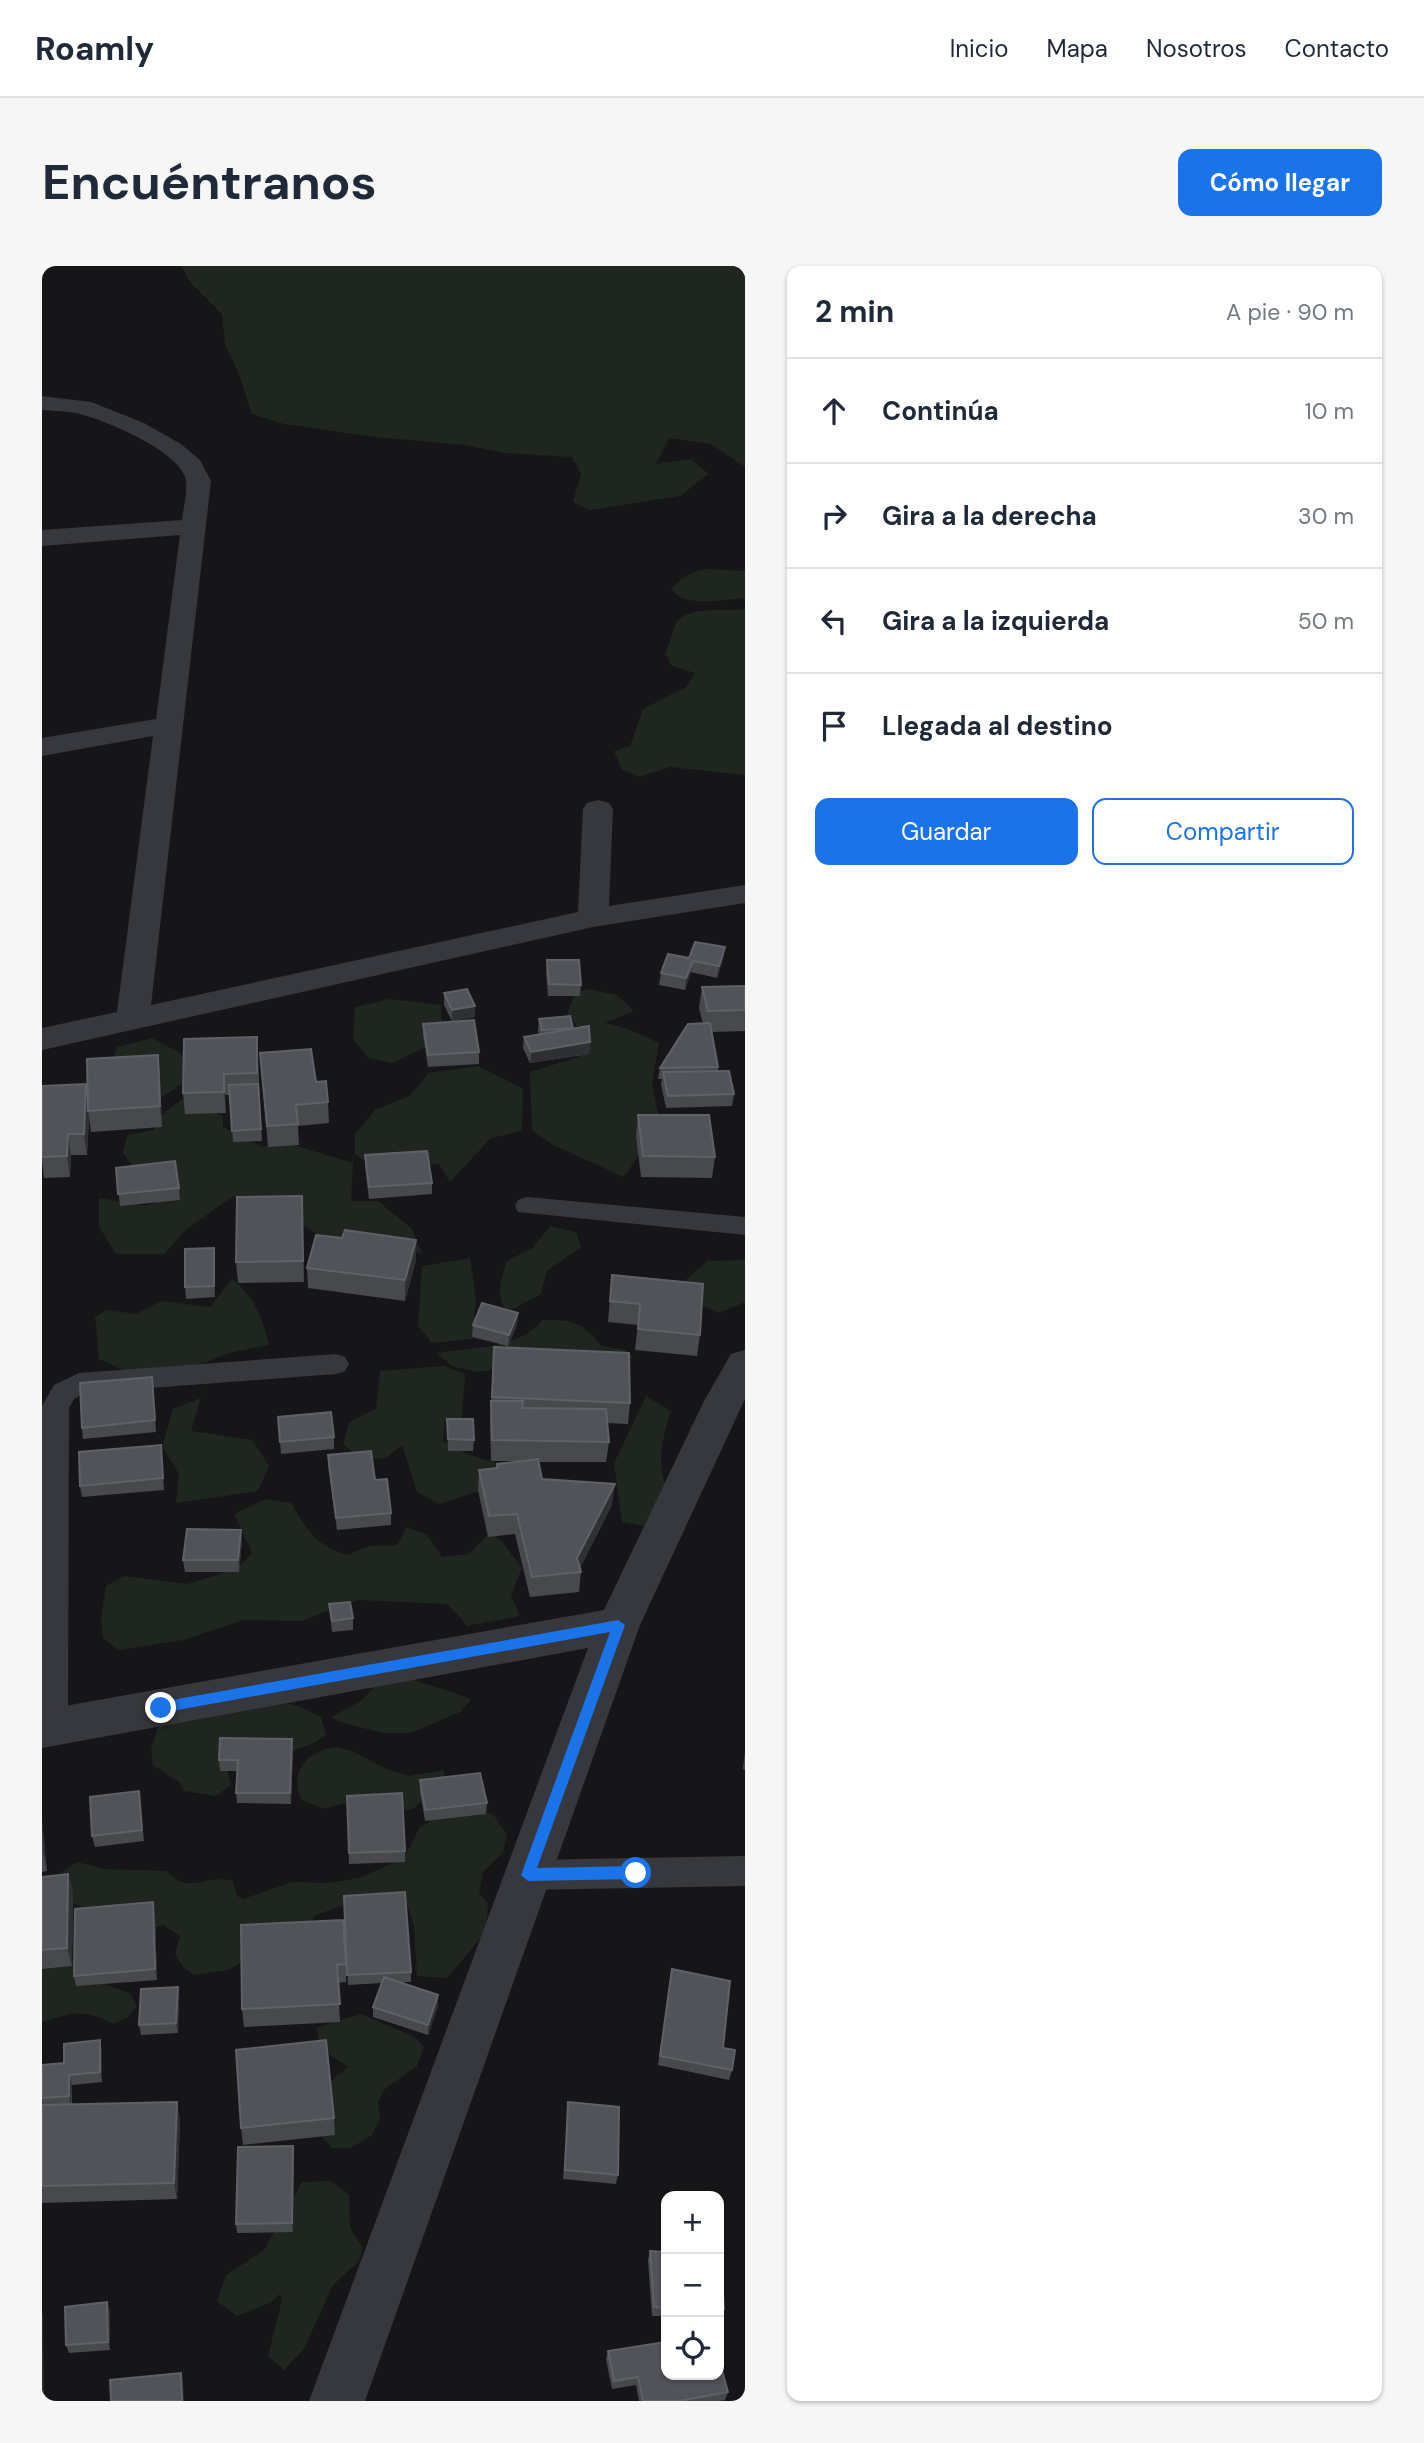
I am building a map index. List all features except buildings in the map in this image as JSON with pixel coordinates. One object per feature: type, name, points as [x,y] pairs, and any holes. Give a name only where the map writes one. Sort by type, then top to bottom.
[{"type":"street","points":[[42,402],[83,407],[136,428],[173,449],[192,465],[199,481],[133,1018]]},
{"type":"street","points":[[42,538],[193,527]]},
{"type":"street","points":[[42,747],[170,725]]},
{"type":"street","points":[[593,918],[598,809]]},
{"type":"street","points":[[42,1039],[593,918],[745,894]]},
{"type":"street","points":[[337,2401],[618,1625],[738,1388]]},
{"type":"street","points":[[48,1728],[618,1625]]},
{"type":"lane","points":[[527,1206],[745,1226]]},
{"type":"lane","points":[[48,1728],[55,1407],[64,1392],[79,1383],[336,1364]]},
{"type":"lane","points":[[528,1875],[745,1871]]},
{"type":"shaded area","points":[[181,266],[745,266],[745,467],[711,444],[669,438],[656,464],[691,459],[709,474],[680,496],[590,510],[573,502],[581,474],[572,457],[505,453],[465,445],[374,437],[284,424],[252,414],[239,374],[225,345],[222,314],[190,282]]},
{"type":"shaded area","points":[[711,569],[745,571],[745,598],[695,601],[677,595],[671,589],[689,574]]},
{"type":"shaded area","points":[[745,609],[745,775],[670,767],[639,777],[622,770],[614,751],[630,746],[643,709],[686,687],[695,673],[672,666],[665,654],[678,620],[694,612]]},
{"type":"shaded area","points":[[587,989],[617,995],[634,1011],[605,1023],[628,1029],[659,1043],[652,1084],[660,1124],[624,1177],[553,1145],[532,1130],[530,1072],[578,1057],[585,1036],[567,1014],[574,995]]},
{"type":"shaded area","points":[[390,999],[441,1005],[442,1039],[392,1063],[368,1058],[353,1039],[355,1007]]},
{"type":"shaded area","points":[[152,1038],[180,1053],[195,1075],[161,1098],[125,1078],[111,1065],[117,1047]]},
{"type":"shaded area","points":[[478,1066],[523,1089],[522,1131],[491,1138],[450,1182],[439,1164],[372,1167],[355,1154],[355,1134],[375,1110],[409,1096],[429,1073]]},
{"type":"shaded area","points":[[182,1099],[223,1116],[223,1127],[262,1147],[284,1142],[353,1163],[351,1201],[378,1201],[412,1229],[422,1253],[367,1251],[325,1239],[283,1213],[233,1196],[186,1230],[164,1254],[116,1254],[99,1227],[99,1198],[146,1206],[176,1195],[136,1172],[123,1153],[127,1135],[154,1130],[163,1114]]},
{"type":"shaded area","points":[[550,1226],[576,1232],[581,1247],[547,1271],[541,1294],[507,1312],[500,1294],[507,1261],[532,1248]]},
{"type":"shaded area","points":[[470,1258],[476,1299],[472,1339],[432,1343],[418,1326],[422,1266]]},
{"type":"shaded area","points":[[745,1260],[745,1302],[719,1313],[671,1293],[707,1261]]},
{"type":"shaded area","points":[[232,1279],[256,1308],[269,1345],[229,1353],[189,1369],[130,1373],[99,1359],[95,1317],[107,1310],[136,1314],[161,1301],[210,1307]]},
{"type":"shaded area","points":[[543,1320],[577,1324],[602,1346],[625,1350],[634,1358],[599,1365],[547,1363],[476,1372],[452,1366],[437,1353],[508,1342],[521,1337]]},
{"type":"shaded area","points":[[444,1366],[465,1374],[462,1418],[445,1421],[443,1441],[465,1453],[501,1465],[492,1487],[439,1504],[417,1492],[402,1445],[386,1458],[361,1460],[343,1444],[349,1422],[376,1409],[380,1371]]},
{"type":"shaded area","points":[[646,1396],[671,1411],[662,1447],[661,1467],[672,1503],[658,1529],[622,1522],[614,1463]]},
{"type":"shaded area","points":[[201,1398],[191,1431],[252,1440],[269,1466],[258,1491],[176,1503],[179,1474],[162,1447],[173,1409]]},
{"type":"shaded area","points":[[266,1499],[291,1503],[319,1541],[347,1555],[368,1546],[397,1545],[407,1527],[427,1535],[442,1557],[469,1554],[491,1532],[522,1568],[511,1595],[520,1616],[467,1626],[448,1604],[358,1600],[301,1621],[244,1620],[183,1640],[119,1650],[103,1638],[101,1621],[106,1586],[124,1576],[187,1584],[218,1575],[243,1563],[252,1553],[234,1514]]},
{"type":"shaded area","points":[[412,1679],[471,1700],[460,1712],[411,1733],[382,1733],[331,1717],[361,1701],[377,1684]]},
{"type":"shaded area","points":[[280,1702],[301,1707],[321,1717],[326,1735],[312,1744],[267,1760],[237,1747],[217,1760],[227,1768],[231,1785],[216,1796],[184,1791],[179,1782],[153,1765],[151,1749],[159,1724]]},
{"type":"shaded area","points":[[336,1747],[352,1751],[386,1769],[409,1776],[444,1770],[445,1780],[414,1808],[394,1813],[360,1799],[324,1809],[302,1800],[297,1780],[303,1764],[317,1753]]},
{"type":"shaded area","points":[[460,1808],[493,1814],[507,1835],[503,1853],[483,1872],[479,1894],[488,1903],[486,1932],[447,1978],[417,1976],[414,1926],[405,1898],[356,1900],[314,1916],[309,1929],[249,1957],[229,1970],[194,1975],[183,1967],[175,1954],[180,1936],[164,1925],[139,1932],[64,1899],[54,1877],[77,1862],[105,1869],[167,1871],[183,1882],[223,1879],[233,1881],[237,1896],[243,1899],[292,1882],[328,1883],[359,1878],[395,1862],[409,1849],[419,1828],[439,1815]]},
{"type":"shaded area","points":[[73,1961],[99,1981],[130,1993],[137,2007],[127,2018],[114,2024],[86,2014],[63,2016],[42,2022],[42,1963]]},
{"type":"shaded area","points":[[361,2014],[413,2036],[424,2047],[417,2066],[385,2089],[378,2101],[380,2119],[372,2135],[351,2148],[332,2148],[313,2127],[307,2113],[337,2075],[349,2067],[323,2051],[316,2028]]},
{"type":"shaded area","points":[[331,2181],[349,2195],[350,2228],[363,2248],[359,2261],[333,2285],[304,2349],[284,2370],[268,2356],[282,2300],[280,2294],[270,2303],[237,2316],[217,2301],[226,2275],[264,2250],[302,2182]]},
{"type":"route","points":[[161,1708],[618,1625],[528,1875],[636,1873]]}]
